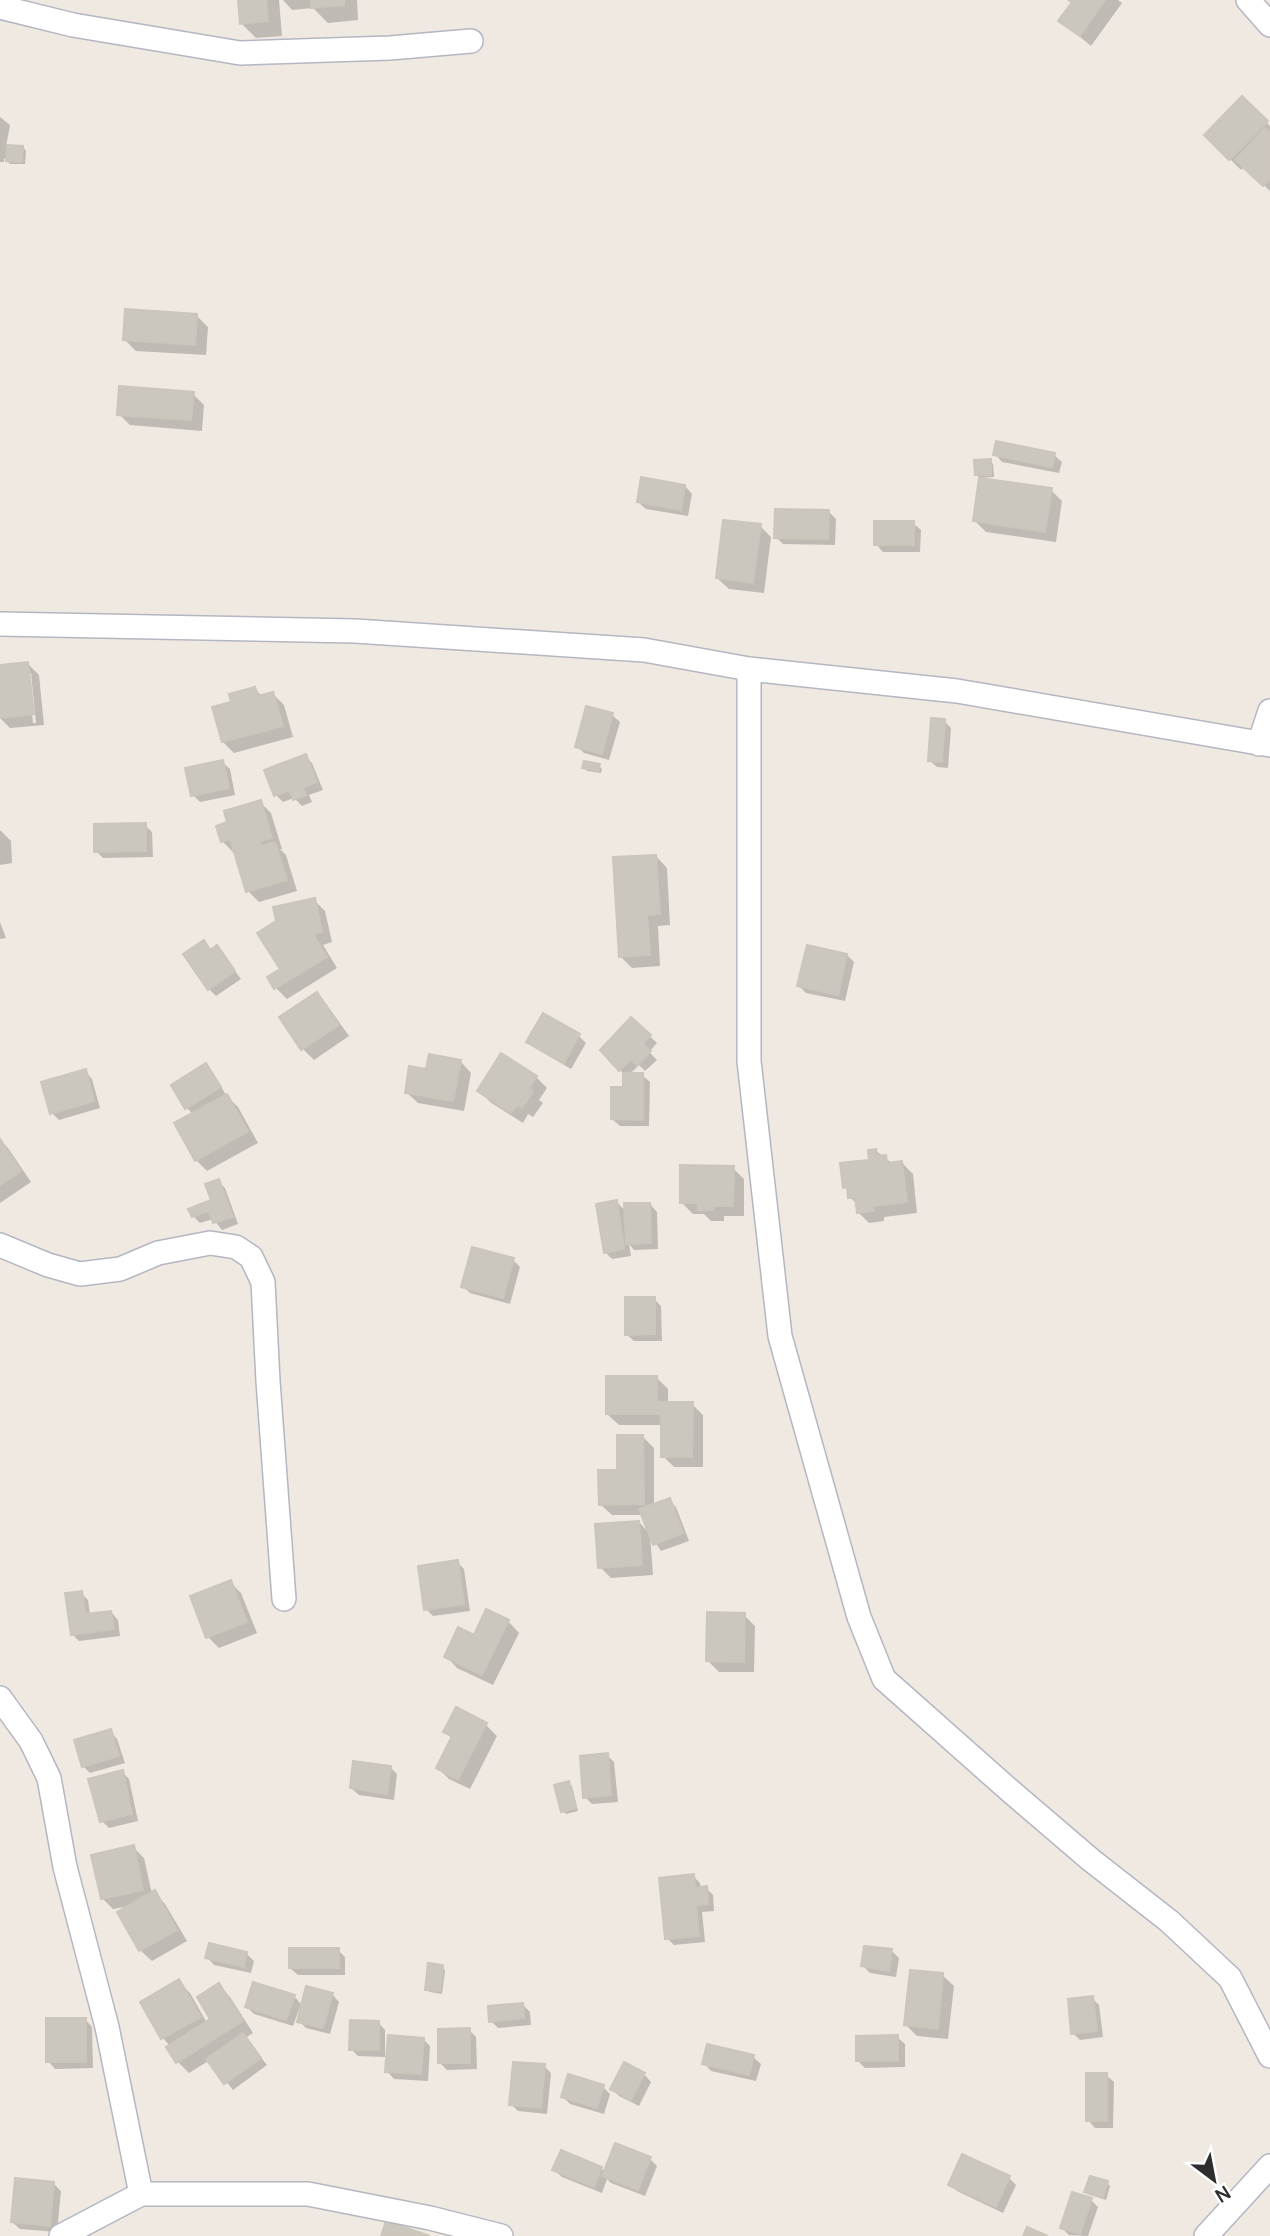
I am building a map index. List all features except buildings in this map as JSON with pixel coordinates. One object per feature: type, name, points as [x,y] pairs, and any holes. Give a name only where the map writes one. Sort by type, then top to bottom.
[{"type":"street","points":[[1248,0],[1270,25]]},
{"type":"street","points":[[0,7],[73,25],[240,53],[390,48],[471,41]]},
{"type":"street","points":[[0,624],[355,631],[644,650],[749,669],[957,691],[1265,745],[1270,711]]},
{"type":"street","points":[[749,669],[749,1061],[780,1336],[859,1617],[884,1679],[1039,1815],[1168,1921],[1230,1978],[1270,2056]]},
{"type":"street","points":[[0,1245],[48,1265],[80,1274],[120,1269],[158,1253],[210,1243],[236,1247],[251,1257],[263,1282],[284,1599]]},
{"type":"street","points":[[0,1698],[31,1741],[49,1779],[65,1867],[107,2027],[141,2194]]},
{"type":"street","points":[[1206,2236],[1270,2166]]},
{"type":"street","points":[[61,2236],[141,2194],[309,2194],[430,2218],[501,2236]]}]
